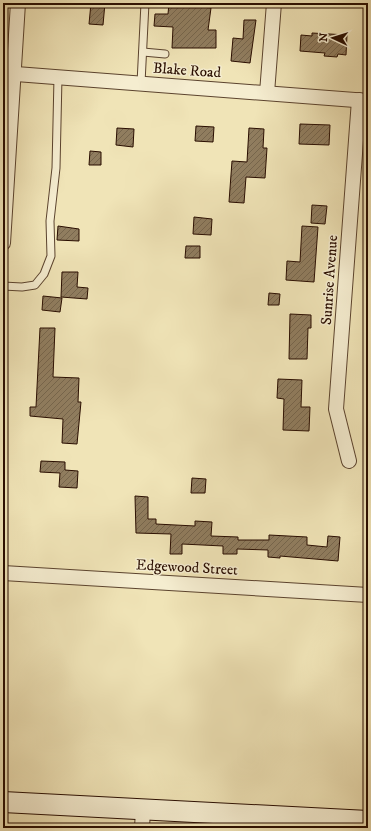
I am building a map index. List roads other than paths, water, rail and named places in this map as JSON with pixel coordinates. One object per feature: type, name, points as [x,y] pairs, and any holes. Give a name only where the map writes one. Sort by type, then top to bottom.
[{"type":"main road","points":[[3,802],[142,819],[321,824],[368,822]]},
{"type":"street","points":[[3,243],[8,73],[18,3]]},
{"type":"street","points":[[268,93],[274,3]]},
{"type":"street","name":"Blake Road","points":[[8,73],[364,100]]},
{"type":"street","name":"Sunrise Avenue","points":[[350,461],[336,409],[364,100]]},
{"type":"street","name":"Edgewood Street","points":[[3,573],[368,595]]},
{"type":"lane","points":[[141,83],[145,3]]},
{"type":"lane","points":[[143,52],[165,54]]},
{"type":"lane","points":[[3,286],[22,287],[35,285],[44,274],[52,256],[50,221],[56,168],[58,77]]}]
